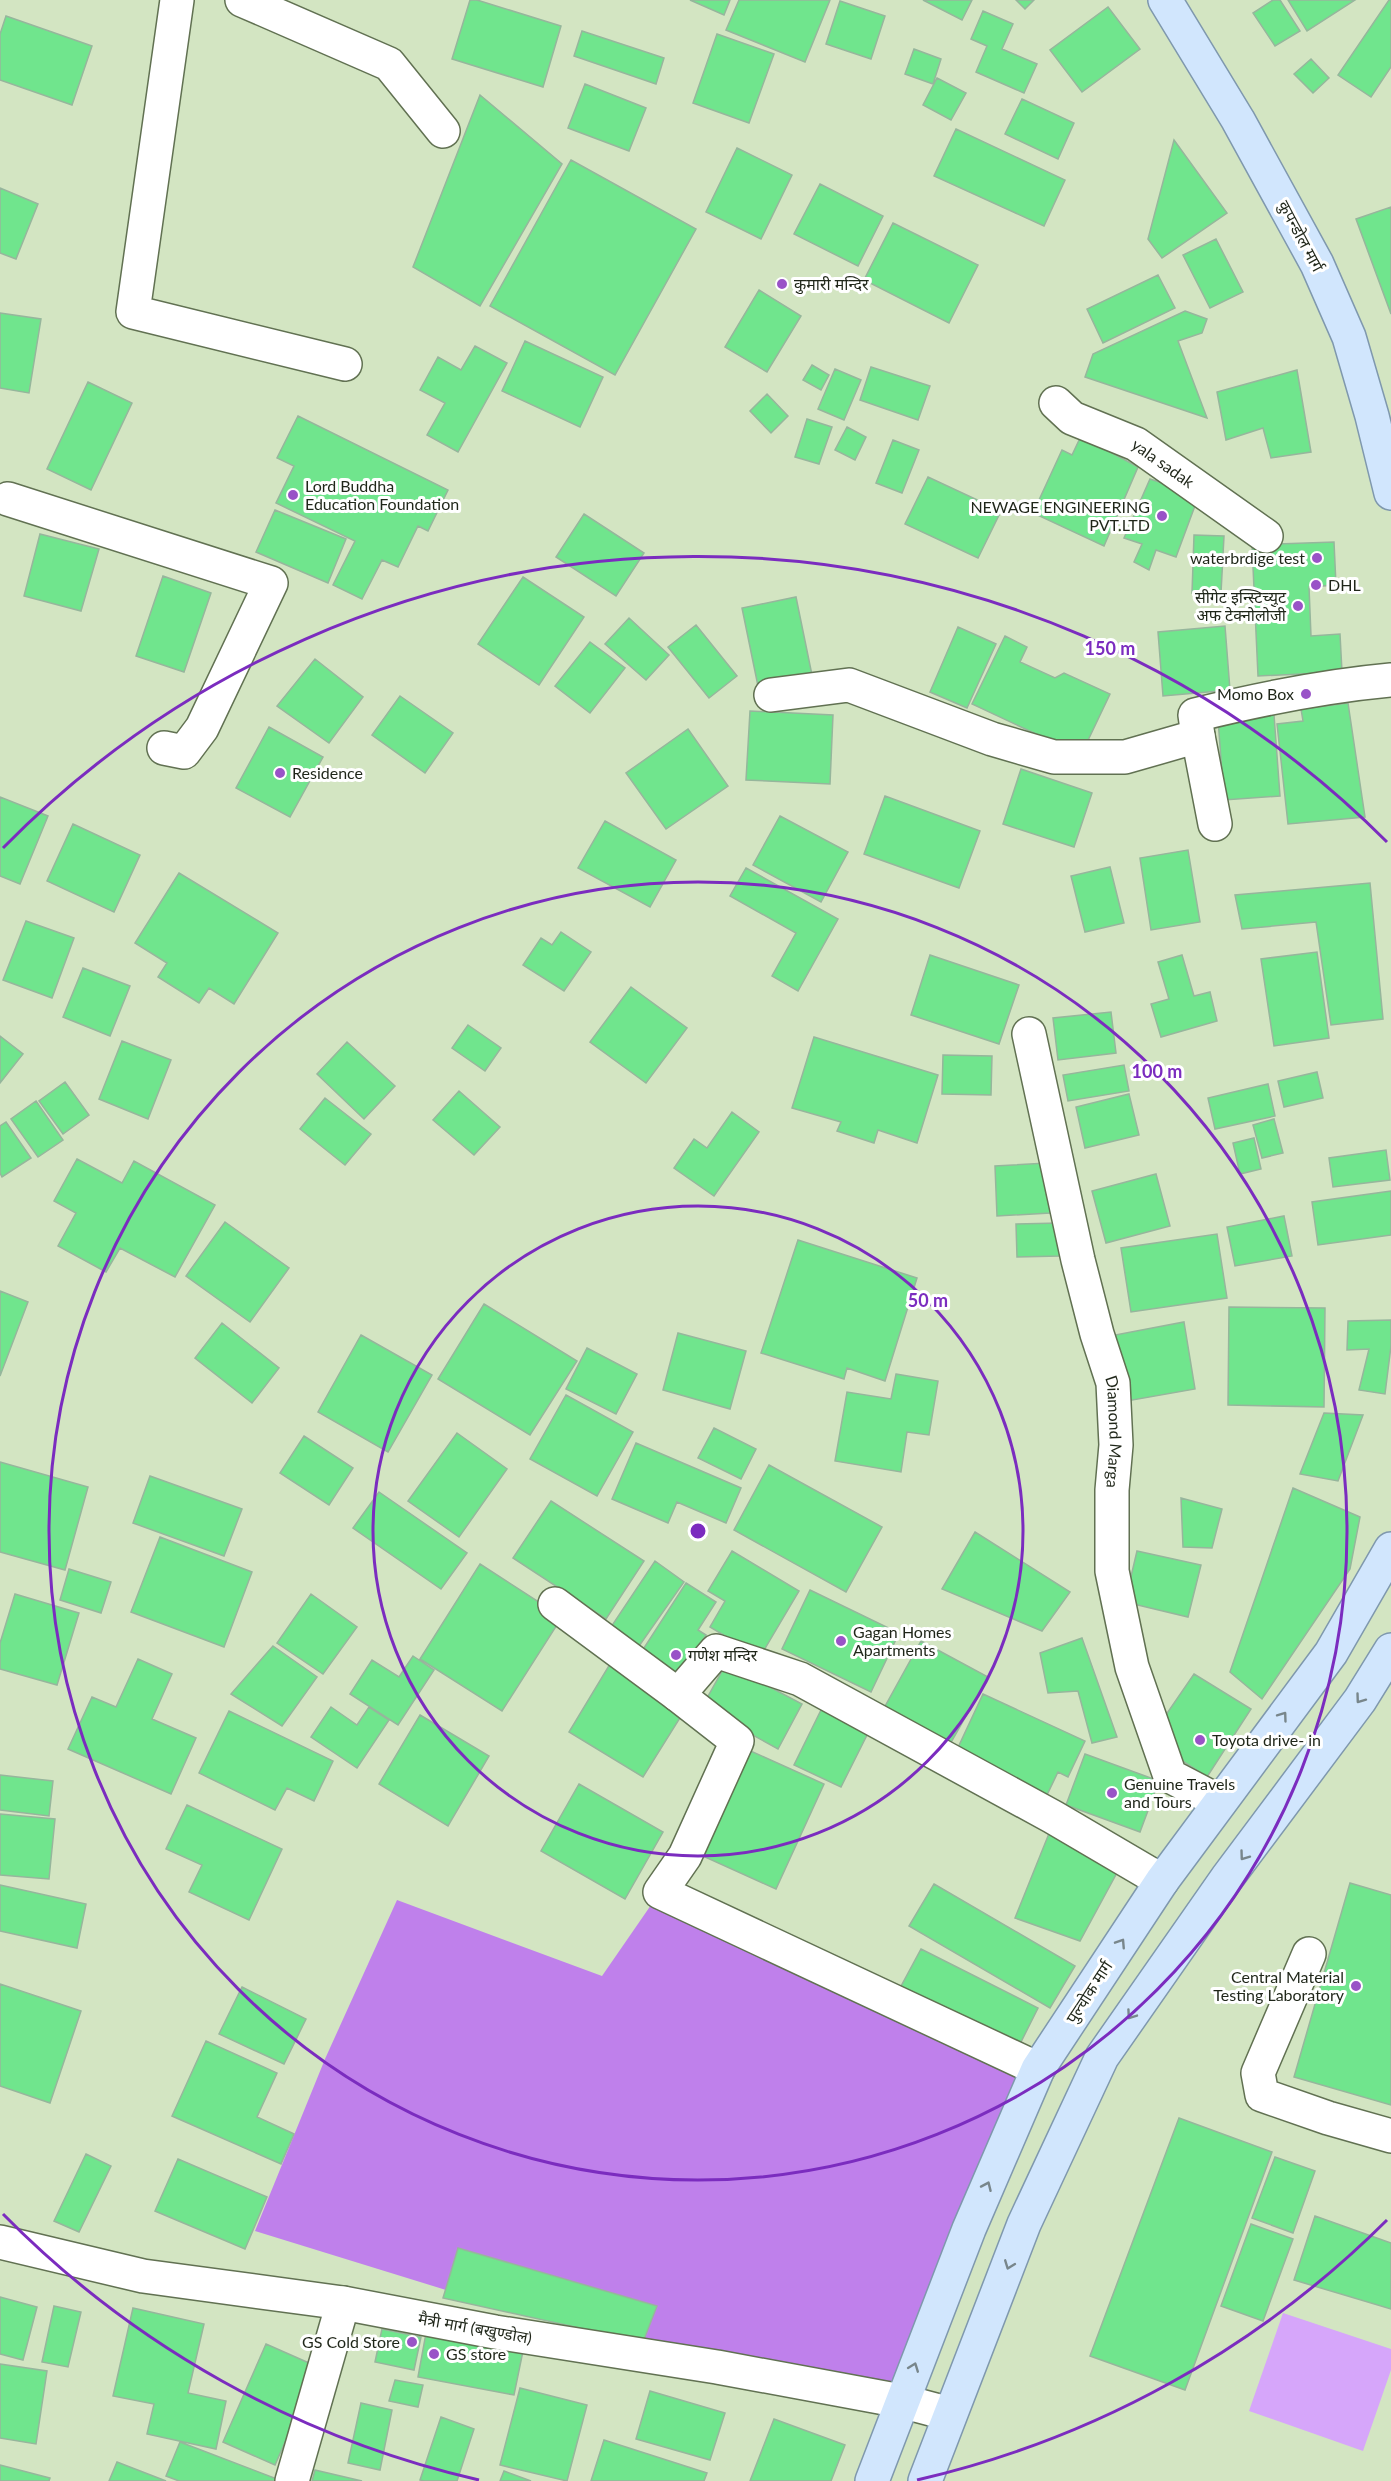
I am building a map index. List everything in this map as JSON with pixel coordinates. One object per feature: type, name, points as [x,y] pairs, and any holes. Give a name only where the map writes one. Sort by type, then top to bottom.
[{"type":"main road","name":"कुपन्डोल मार्ग","points":[[1165,0],[1238,120],[1317,264],[1348,337],[1375,426],[1391,493]]},
{"type":"main road","name":"पुल्चोक मार्ग","points":[[872,2481],[969,2229],[1038,2070],[1162,1881],[1331,1653],[1391,1549]]},
{"type":"main road","points":[[925,2481],[1024,2224],[1102,2056],[1227,1878],[1360,1700],[1391,1650]]},
{"type":"street","points":[[177,0],[133,312],[345,364]]},
{"type":"street","points":[[242,0],[389,64],[443,131]]},
{"type":"street","name":"yala sadak","points":[[1056,403],[1072,418],[1137,444],[1266,536]]},
{"type":"street","points":[[3,503],[271,583],[202,728],[184,752],[164,748]]},
{"type":"street","points":[[1215,824],[1196,715],[1249,701],[1391,680]]},
{"type":"street","points":[[771,695],[849,685],[992,739],[1054,757],[1125,757],[1198,736]]},
{"type":"street","name":"Diamond Marga","points":[[1029,1034],[1078,1260],[1097,1334],[1113,1383],[1116,1445],[1112,1490],[1112,1571],[1132,1667],[1170,1776],[1220,1802]]},
{"type":"street","points":[[555,1604],[737,1741],[686,1856],[660,1892],[1038,2070]]},
{"type":"street","points":[[678,1695],[716,1651],[800,1679],[1043,1811],[1162,1881]]},
{"type":"street","points":[[1309,1954],[1258,2073],[1262,2095],[1328,2118],[1391,2136]]},
{"type":"street","name":"मैत्री मार्ग (बखुण्डोल)","points":[[0,2242],[143,2276],[343,2303],[495,2332],[717,2367],[901,2401],[950,2414]]},
{"type":"street","points":[[292,2481],[343,2303]]},
{"type":"shaded area","points":[[660,1892],[1038,2069],[893,2390],[643,2342],[657,2306],[458,2248],[446,2290],[255,2231],[325,2059],[397,1900],[602,1976]]},
{"type":"shaded area","points":[[1283,2313],[1391,2349],[1391,2370],[1363,2451],[1249,2411]]},
{"type":"building","points":[[470,0],[477,0],[561,26],[543,87],[452,59]]},
{"type":"building","points":[[690,0],[730,0],[724,15]]},
{"type":"building","points":[[739,0],[830,0],[805,62],[726,30]]},
{"type":"building","points":[[923,0],[972,0],[962,20]]},
{"type":"building","points":[[1016,0],[1034,0],[1025,9]]},
{"type":"building","points":[[1273,0],[1280,0],[1300,31],[1275,46],[1253,13]]},
{"type":"building","points":[[1288,0],[1355,0],[1307,31]]},
{"type":"building","points":[[1391,0],[1391,67],[1371,97],[1338,75]]},
{"type":"building","points":[[840,1],[885,16],[871,59],[826,44]]},
{"type":"building","points":[[1108,7],[1140,49],[1082,92],[1050,50]]},
{"type":"building","points":[[983,11],[1013,24],[1002,49],[1037,64],[1024,93],[976,72],[987,46],[971,39]]},
{"type":"building","points":[[6,16],[92,46],[72,105],[0,80],[0,34]]},
{"type":"building","points":[[582,31],[664,58],[656,84],[574,56]]},
{"type":"building","points":[[717,34],[774,54],[749,123],[693,103]]},
{"type":"building","points":[[914,49],[941,59],[933,84],[905,74]]},
{"type":"building","points":[[1311,59],[1329,78],[1313,93],[1294,74]]},
{"type":"building","points":[[937,78],[966,93],[951,120],[923,105]]},
{"type":"building","points":[[585,84],[646,108],[629,151],[568,128]]},
{"type":"building","points":[[480,95],[562,164],[480,306],[413,267]]},
{"type":"building","points":[[1022,99],[1074,123],[1058,159],[1005,134]]},
{"type":"building","points":[[956,129],[1065,180],[1044,226],[934,176]]},
{"type":"building","points":[[1174,140],[1227,213],[1162,258],[1148,239]]},
{"type":"building","points":[[737,148],[792,175],[761,239],[706,212]]},
{"type":"building","points":[[571,160],[696,229],[615,375],[490,306]]},
{"type":"building","points":[[820,184],[883,216],[858,266],[794,234]]},
{"type":"building","points":[[0,188],[38,204],[16,259],[0,253]]},
{"type":"building","points":[[1391,207],[1391,314],[1356,219]]},
{"type":"building","points":[[893,223],[978,265],[949,323],[864,280]]},
{"type":"building","points":[[1216,239],[1243,292],[1210,308],[1183,255]]},
{"type":"building","points":[[1158,275],[1175,308],[1103,343],[1087,309]]},
{"type":"building","points":[[759,290],[801,316],[767,372],[725,347]]},
{"type":"building","points":[[1185,311],[1207,319],[1202,333],[1178,341],[1207,418],[1085,377],[1093,354]]},
{"type":"building","points":[[0,313],[41,319],[29,393],[0,388]]},
{"type":"building","points":[[525,341],[603,377],[580,427],[502,391]]},
{"type":"building","points":[[475,346],[507,363],[458,452],[427,435],[445,403],[420,390],[438,357],[461,370]]},
{"type":"building","points":[[812,365],[829,375],[821,390],[803,380]]},
{"type":"building","points":[[871,367],[930,386],[918,420],[860,400]]},
{"type":"building","points":[[835,369],[861,380],[844,420],[818,409]]},
{"type":"building","points":[[1297,370],[1311,452],[1271,458],[1263,428],[1226,440],[1217,392]]},
{"type":"building","points":[[88,382],[132,403],[91,490],[47,469]]},
{"type":"building","points":[[767,394],[788,416],[771,433],[750,411]]},
{"type":"building","points":[[298,416],[448,490],[428,531],[418,526],[398,567],[382,560],[362,599],[333,585],[355,541],[276,503],[294,466],[277,458]]},
{"type":"building","points":[[807,419],[832,427],[819,464],[795,457]]},
{"type":"building","points":[[847,427],[866,437],[855,460],[835,450]]},
{"type":"building","points":[[1081,436],[1138,467],[1104,546],[1033,513],[1062,450],[1072,455]]},
{"type":"building","points":[[893,440],[919,450],[902,493],[876,483]]},
{"type":"building","points":[[928,477],[1001,511],[978,558],[905,524]]},
{"type":"building","name":"NEWAGE ENGINEERING PVT.LTD","points":[[1150,479],[1199,495],[1176,557],[1156,550],[1149,570],[1134,562],[1142,544],[1124,538]]},
{"type":"building","points":[[275,510],[346,539],[328,583],[256,552]]},
{"type":"building","points":[[584,514],[644,553],[616,596],[556,557]]},
{"type":"building","points":[[40,534],[99,549],[81,611],[24,596]]},
{"type":"building","points":[[1194,535],[1224,536],[1221,593],[1192,593]]},
{"type":"building","points":[[1334,542],[1336,585],[1309,587],[1311,636],[1340,634],[1342,672],[1258,676],[1252,545]]},
{"type":"building","points":[[163,576],[211,593],[184,672],[136,656]]},
{"type":"building","points":[[523,577],[584,617],[539,685],[478,644]]},
{"type":"building","points":[[796,597],[812,675],[758,686],[742,608]]},
{"type":"building","points":[[629,618],[669,655],[646,680],[605,644]]},
{"type":"building","points":[[696,625],[737,676],[709,698],[668,647]]},
{"type":"building","points":[[1225,626],[1230,690],[1163,696],[1158,632]]},
{"type":"building","points":[[958,627],[996,644],[967,708],[930,692]]},
{"type":"building","points":[[1005,636],[1027,647],[1020,662],[1055,678],[1064,673],[1110,694],[1081,755],[972,704]]},
{"type":"building","points":[[590,642],[625,668],[590,713],[555,686]]},
{"type":"building","points":[[315,659],[363,697],[329,743],[277,706]]},
{"type":"building","points":[[400,696],[453,733],[425,773],[372,735]]},
{"type":"building","points":[[1348,703],[1365,817],[1288,824],[1277,724],[1303,721],[1301,709]]},
{"type":"building","points":[[750,711],[833,715],[830,784],[746,780]]},
{"type":"building","points":[[1274,715],[1280,796],[1224,800],[1218,719]]},
{"type":"building","name":"Residence","points":[[269,727],[323,757],[290,817],[236,788]]},
{"type":"building","points":[[688,729],[728,786],[666,829],[626,773]]},
{"type":"building","points":[[1021,769],[1092,793],[1074,847],[1003,824]]},
{"type":"building","points":[[885,796],[980,831],[959,888],[864,854]]},
{"type":"building","points":[[0,797],[48,816],[20,884],[0,876]]},
{"type":"building","points":[[780,816],[848,852],[821,902],[753,865]]},
{"type":"building","points":[[605,821],[676,860],[650,907],[578,868]]},
{"type":"building","points":[[73,824],[140,855],[114,912],[47,881]]},
{"type":"building","points":[[1188,850],[1200,922],[1151,930],[1140,858]]},
{"type":"building","points":[[1110,867],[1124,923],[1085,932],[1071,876]]},
{"type":"building","points":[[746,868],[838,919],[798,991],[772,976],[796,933],[730,896]]},
{"type":"building","points":[[179,873],[278,933],[234,1004],[209,988],[199,1003],[158,977],[167,963],[135,943]]},
{"type":"building","points":[[1370,883],[1383,1019],[1331,1025],[1316,922],[1242,929],[1235,895]]},
{"type":"building","points":[[26,921],[74,938],[52,998],[3,980]]},
{"type":"building","points":[[561,932],[591,952],[564,991],[523,965],[541,938],[552,945]]},
{"type":"building","points":[[1317,952],[1329,1038],[1274,1046],[1261,959]]},
{"type":"building","points":[[930,955],[1019,985],[999,1044],[911,1015]]},
{"type":"building","points":[[1182,955],[1194,996],[1210,992],[1217,1021],[1161,1037],[1151,1004],[1169,999],[1158,962]]},
{"type":"building","points":[[83,968],[130,986],[110,1036],[63,1017]]},
{"type":"building","points":[[631,987],[687,1028],[646,1083],[590,1042]]},
{"type":"building","points":[[1111,1012],[1116,1053],[1058,1060],[1053,1018]]},
{"type":"building","points":[[468,1025],[501,1048],[485,1071],[452,1048]]},
{"type":"building","points":[[0,1036],[23,1054],[0,1083]]},
{"type":"building","points":[[814,1037],[938,1075],[917,1143],[878,1130],[874,1143],[837,1131],[841,1122],[792,1108]]},
{"type":"building","points":[[122,1041],[171,1060],[148,1119],[99,1099]]},
{"type":"building","points":[[347,1042],[395,1086],[364,1119],[317,1074]]},
{"type":"building","points":[[943,1055],[992,1056],[991,1095],[942,1094]]},
{"type":"building","points":[[1124,1065],[1129,1091],[1068,1101],[1063,1075]]},
{"type":"building","points":[[1317,1072],[1323,1098],[1284,1107],[1278,1081]]},
{"type":"building","points":[[65,1082],[89,1115],[63,1134],[39,1101]]},
{"type":"building","points":[[1268,1084],[1275,1116],[1215,1129],[1208,1098]]},
{"type":"building","points":[[459,1091],[500,1127],[474,1155],[433,1120]]},
{"type":"building","points":[[1129,1094],[1139,1135],[1085,1148],[1076,1107]]},
{"type":"building","points":[[325,1098],[371,1134],[345,1165],[300,1129]]},
{"type":"building","points":[[36,1101],[63,1140],[38,1157],[11,1119]]},
{"type":"building","points":[[732,1112],[759,1132],[714,1196],[674,1168],[694,1139],[707,1148]]},
{"type":"building","points":[[1274,1119],[1283,1153],[1262,1158],[1253,1125]]},
{"type":"building","points":[[6,1122],[31,1158],[2,1177],[0,1173],[0,1126]]},
{"type":"building","points":[[1254,1138],[1261,1169],[1240,1174],[1233,1143]]},
{"type":"building","points":[[1386,1150],[1390,1180],[1333,1187],[1329,1158]]},
{"type":"building","points":[[77,1159],[122,1183],[134,1161],[215,1205],[175,1277],[120,1248],[106,1272],[58,1246],[76,1213],[54,1201]]},
{"type":"building","points":[[1047,1163],[1050,1213],[997,1216],[995,1166]]},
{"type":"building","points":[[1156,1174],[1170,1226],[1106,1243],[1092,1191]]},
{"type":"building","points":[[1391,1191],[1391,1235],[1318,1245],[1312,1202]]},
{"type":"building","points":[[1284,1216],[1292,1256],[1235,1266],[1227,1227]]},
{"type":"building","points":[[225,1222],[289,1268],[250,1322],[186,1276]]},
{"type":"building","points":[[1059,1223],[1060,1256],[1017,1257],[1016,1224]]},
{"type":"building","points":[[1217,1234],[1227,1298],[1131,1312],[1121,1248]]},
{"type":"building","points":[[798,1240],[917,1278],[885,1381],[847,1368],[844,1379],[761,1353]]},
{"type":"building","points":[[0,1291],[28,1302],[0,1376]]},
{"type":"building","points":[[484,1304],[577,1361],[530,1435],[438,1379]]},
{"type":"building","points":[[1229,1307],[1325,1308],[1324,1407],[1228,1405]]},
{"type":"building","points":[[1391,1320],[1391,1346],[1385,1394],[1359,1390],[1369,1349],[1347,1350],[1348,1321]]},
{"type":"building","points":[[1184,1322],[1195,1389],[1127,1401],[1115,1335]]},
{"type":"building","points":[[222,1323],[279,1368],[252,1403],[195,1358]]},
{"type":"building","points":[[678,1333],[746,1351],[730,1409],[663,1390]]},
{"type":"building","points":[[361,1335],[432,1375],[388,1452],[318,1412]]},
{"type":"building","points":[[587,1348],[637,1374],[616,1414],[566,1389]]},
{"type":"building","points":[[896,1374],[938,1381],[929,1435],[907,1432],[901,1472],[835,1461],[847,1392],[891,1399]]},
{"type":"building","points":[[566,1395],[633,1432],[597,1496],[530,1459]]},
{"type":"building","points":[[1324,1413],[1363,1415],[1338,1481],[1300,1474]]},
{"type":"building","points":[[714,1428],[756,1449],[741,1479],[698,1458]]},
{"type":"building","points":[[457,1433],[507,1469],[459,1537],[408,1501]]},
{"type":"building","points":[[304,1436],[353,1468],[329,1505],[280,1473]]},
{"type":"building","points":[[636,1443],[741,1488],[726,1523],[677,1502],[668,1523],[612,1499]]},
{"type":"building","points":[[0,1462],[88,1487],[65,1570],[0,1552]]},
{"type":"building","points":[[769,1465],[882,1527],[846,1592],[734,1530]]},
{"type":"building","points":[[150,1476],[242,1509],[224,1556],[133,1523]]},
{"type":"building","points":[[1293,1488],[1360,1517],[1350,1569],[1262,1699],[1230,1672]]},
{"type":"building","points":[[379,1492],[467,1553],[441,1589],[353,1528]]},
{"type":"building","points":[[1181,1498],[1222,1509],[1212,1548],[1183,1547]]},
{"type":"building","points":[[551,1501],[644,1561],[606,1619],[513,1558]]},
{"type":"building","points":[[975,1532],[1070,1592],[1042,1631],[942,1589]]},
{"type":"building","points":[[160,1537],[252,1572],[224,1647],[131,1612]]},
{"type":"building","points":[[732,1551],[799,1591],[760,1657],[710,1627],[725,1601],[708,1591]]},
{"type":"building","points":[[1137,1551],[1201,1565],[1188,1617],[1125,1602]]},
{"type":"building","points":[[655,1561],[684,1582],[637,1649],[609,1630]]},
{"type":"building","points":[[480,1564],[562,1617],[502,1711],[420,1659]]},
{"type":"building","points":[[69,1569],[111,1582],[101,1613],[60,1600]]},
{"type":"building","points":[[686,1583],[716,1602],[698,1630],[706,1635],[680,1675],[642,1651]]},
{"type":"building","name":"Gagan Homes Apartments","points":[[810,1590],[899,1633],[871,1692],[782,1649]]},
{"type":"building","points":[[15,1594],[79,1613],[57,1685],[0,1669],[0,1643]]},
{"type":"building","points":[[311,1594],[357,1627],[323,1674],[277,1643]]},
{"type":"building","points":[[1082,1638],[1117,1737],[1092,1743],[1078,1691],[1048,1693],[1040,1653]]},
{"type":"building","points":[[921,1641],[988,1677],[949,1746],[883,1710]]},
{"type":"building","points":[[273,1646],[317,1677],[282,1726],[231,1694]]},
{"type":"building","points":[[413,1656],[434,1670],[398,1725],[350,1694],[372,1660],[399,1677]]},
{"type":"building","points":[[138,1659],[172,1674],[152,1719],[196,1738],[171,1794],[68,1749],[92,1697],[116,1707]]},
{"type":"building","points":[[613,1659],[688,1705],[643,1777],[569,1732]]},
{"type":"building","points":[[726,1664],[802,1704],[778,1749],[702,1707]]},
{"type":"building","name":"Toyota drive- in","points":[[1194,1674],[1251,1709],[1207,1777],[1178,1758],[1161,1722]]},
{"type":"building","points":[[983,1694],[1085,1741],[1068,1777],[1058,1772],[1046,1797],[955,1754]]},
{"type":"building","points":[[331,1707],[357,1725],[369,1707],[389,1720],[357,1768],[311,1737]]},
{"type":"building","points":[[822,1708],[869,1731],[841,1787],[794,1765]]},
{"type":"building","points":[[229,1711],[333,1761],[314,1801],[287,1788],[275,1810],[199,1773]]},
{"type":"building","points":[[420,1715],[489,1756],[448,1826],[379,1784]]},
{"type":"building","points":[[744,1748],[824,1784],[776,1889],[696,1853]]},
{"type":"building","name":"Genuine Travels and Tours","points":[[1085,1754],[1159,1781],[1140,1832],[1066,1805]]},
{"type":"building","points":[[0,1775],[53,1781],[49,1816],[0,1810]]},
{"type":"building","points":[[579,1784],[663,1832],[625,1899],[541,1851]]},
{"type":"building","points":[[187,1805],[282,1849],[249,1920],[189,1892],[202,1865],[166,1849]]},
{"type":"building","points":[[0,1814],[55,1819],[49,1879],[0,1875]]},
{"type":"building","points":[[1052,1826],[1119,1869],[1080,1941],[1015,1918]]},
{"type":"building","name":"Central Material Testing Laboratory","points":[[1350,1883],[1391,1895],[1391,2105],[1294,2077]]},
{"type":"building","points":[[934,1884],[1075,1966],[1050,2008],[909,1926]]},
{"type":"building","points":[[0,1885],[86,1904],[77,1948],[0,1931]]},
{"type":"building","points":[[921,1949],[1038,2008],[1017,2050],[899,1990]]},
{"type":"building","points":[[0,1984],[81,2011],[50,2103],[0,2086]]},
{"type":"building","points":[[242,1987],[306,2019],[284,2064],[219,2034]]},
{"type":"building","points":[[206,2041],[277,2073],[257,2117],[294,2134],[281,2164],[172,2116]]},
{"type":"building","points":[[1179,2118],[1272,2152],[1185,2390],[1090,2356]]},
{"type":"building","points":[[86,2154],[111,2166],[79,2232],[54,2221]]},
{"type":"building","points":[[1275,2157],[1315,2171],[1293,2233],[1252,2218]]},
{"type":"building","points":[[178,2159],[267,2197],[245,2249],[155,2211]]},
{"type":"building","points":[[1315,2216],[1391,2243],[1391,2309],[1294,2280]]},
{"type":"building","points":[[1251,2224],[1293,2239],[1263,2321],[1221,2306]]},
{"type":"building","points":[[458,2248],[657,2306],[643,2342],[443,2298]]},
{"type":"building","points":[[0,2297],[37,2307],[23,2360],[0,2354]]},
{"type":"building","points":[[54,2306],[81,2312],[68,2367],[42,2362]]},
{"type":"building","points":[[133,2308],[204,2324],[188,2393],[226,2401],[216,2449],[147,2434],[154,2404],[113,2396]]},
{"type":"building","points":[[382,2329],[421,2337],[414,2370],[375,2362]]},
{"type":"building","points":[[426,2333],[523,2351],[514,2395],[418,2377]]},
{"type":"building","points":[[266,2344],[318,2367],[275,2465],[223,2442]]},
{"type":"building","points":[[0,2364],[47,2371],[36,2444],[0,2438]]},
{"type":"building","points":[[395,2380],[423,2385],[418,2407],[389,2401]]},
{"type":"building","points":[[520,2388],[587,2405],[567,2481],[500,2465]]},
{"type":"building","points":[[650,2391],[725,2413],[710,2460],[636,2439]]},
{"type":"building","points":[[361,2403],[392,2410],[380,2470],[348,2463]]},
{"type":"building","points":[[441,2417],[474,2429],[457,2481],[420,2480]]},
{"type":"building","points":[[774,2419],[845,2445],[831,2481],[750,2481]]},
{"type":"building","points":[[604,2440],[707,2473],[704,2481],[591,2481]]},
{"type":"building","points":[[180,2442],[282,2481],[179,2481],[166,2476]]},
{"type":"building","points":[[117,2462],[166,2481],[109,2481]]},
{"type":"building","points":[[0,2465],[50,2478],[49,2481],[0,2481]]},
{"type":"building","points":[[315,2470],[362,2481],[312,2481]]},
{"type":"building","points":[[504,2471],[531,2481],[500,2481]]},
{"type":"place","name":"कुमारी मन्दिर","points":[[782,284]]},
{"type":"place","name":"Lord Buddha Education Foundation","points":[[293,495]]},
{"type":"place","name":"NEWAGE ENGINEERING PVT.LTD","points":[[1162,516]]},
{"type":"place","name":"waterbrdige test","points":[[1317,558]]},
{"type":"place","name":"DHL","points":[[1316,585]]},
{"type":"place","name":"सीगेट इन्स्टिच्युट अफ टेक्नोलोजी","points":[[1298,606]]},
{"type":"place","name":"Momo Box","points":[[1306,694]]},
{"type":"place","name":"Residence","points":[[280,773]]},
{"type":"place","name":"Gagan Homes Apartments","points":[[841,1641]]},
{"type":"place","name":"गणेश मन्दिर","points":[[676,1655]]},
{"type":"place","name":"Toyota drive- in","points":[[1200,1740]]},
{"type":"place","name":"Genuine Travels and Tours","points":[[1112,1793]]},
{"type":"place","name":"Central Material Testing Laboratory","points":[[1356,1986]]},
{"type":"place","name":"GS Cold Store","points":[[412,2342]]},
{"type":"place","name":"GS store","points":[[434,2354]]}]
